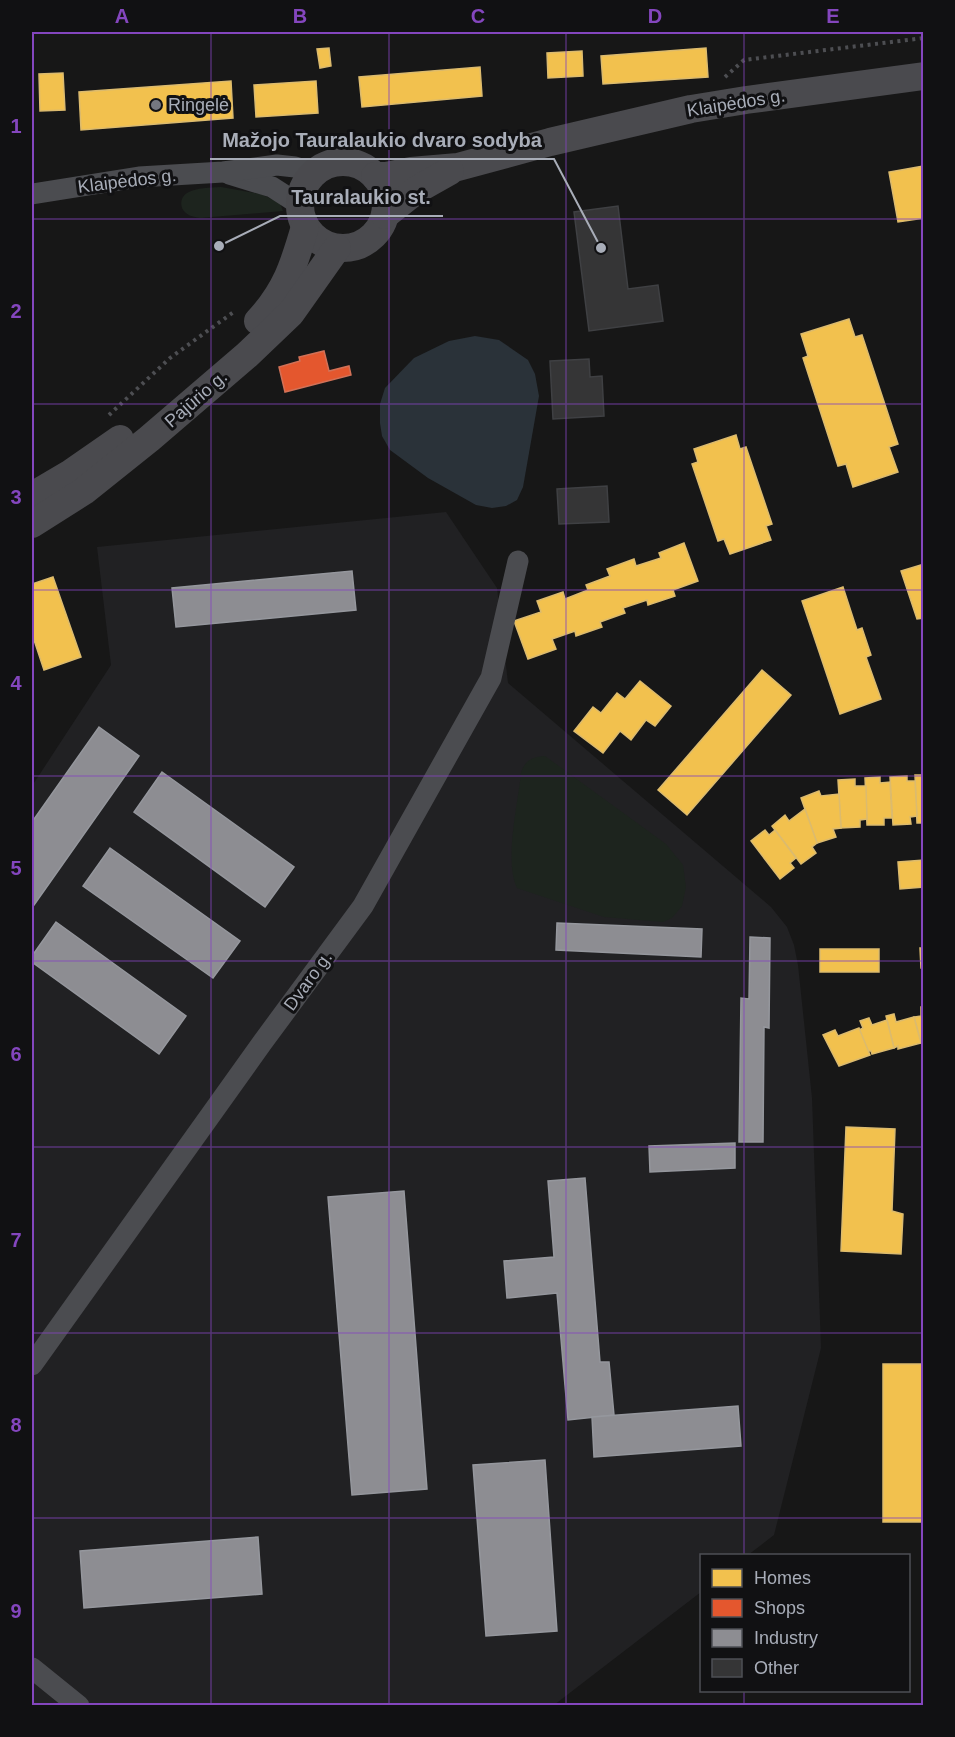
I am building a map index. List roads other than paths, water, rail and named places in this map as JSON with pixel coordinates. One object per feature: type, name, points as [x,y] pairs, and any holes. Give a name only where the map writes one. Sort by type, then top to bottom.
[{"type":"main road","name":"Klaipėdos g.","points":[[458,167],[550,142],[702,108],[924,76]]},
{"type":"main road","points":[[303,216],[314,237],[324,244],[337,248],[350,248],[362,244],[373,236],[381,226],[385,215],[384,194],[375,176],[364,168],[352,163],[332,164],[314,173]]},
{"type":"main road","points":[[375,176],[386,177],[411,171],[458,167]]},
{"type":"main road","points":[[385,215],[417,189],[458,167]]},
{"type":"main road","name":"Pajūrio g.","points":[[32,496],[114,444],[157,410],[259,321],[277,300],[295,264],[303,216],[302,193],[314,173]]},
{"type":"main road","name":"Pajūrio g.","points":[[32,524],[92,484],[149,439],[247,355],[291,313],[337,248]]},
{"type":"street","name":"Klaipėdos g.","points":[[32,194],[139,177],[223,172],[277,165],[295,167],[314,173]]},
{"type":"street","name":"Klaipėdos g.","points":[[223,172],[272,187],[303,216]]},
{"type":"street","name":"Dvaro g.","points":[[32,1365],[363,906],[491,678],[518,561]]},
{"type":"street","points":[[32,1668],[79,1706]]},
{"type":"place","name":"Ringelė","points":[[156,105]]},
{"type":"place","name":"Tauralaukio st.","points":[[219,246]]},
{"type":"place","name":"Mažojo Tauralaukio dvaro sodyba","points":[[601,248]]}]
